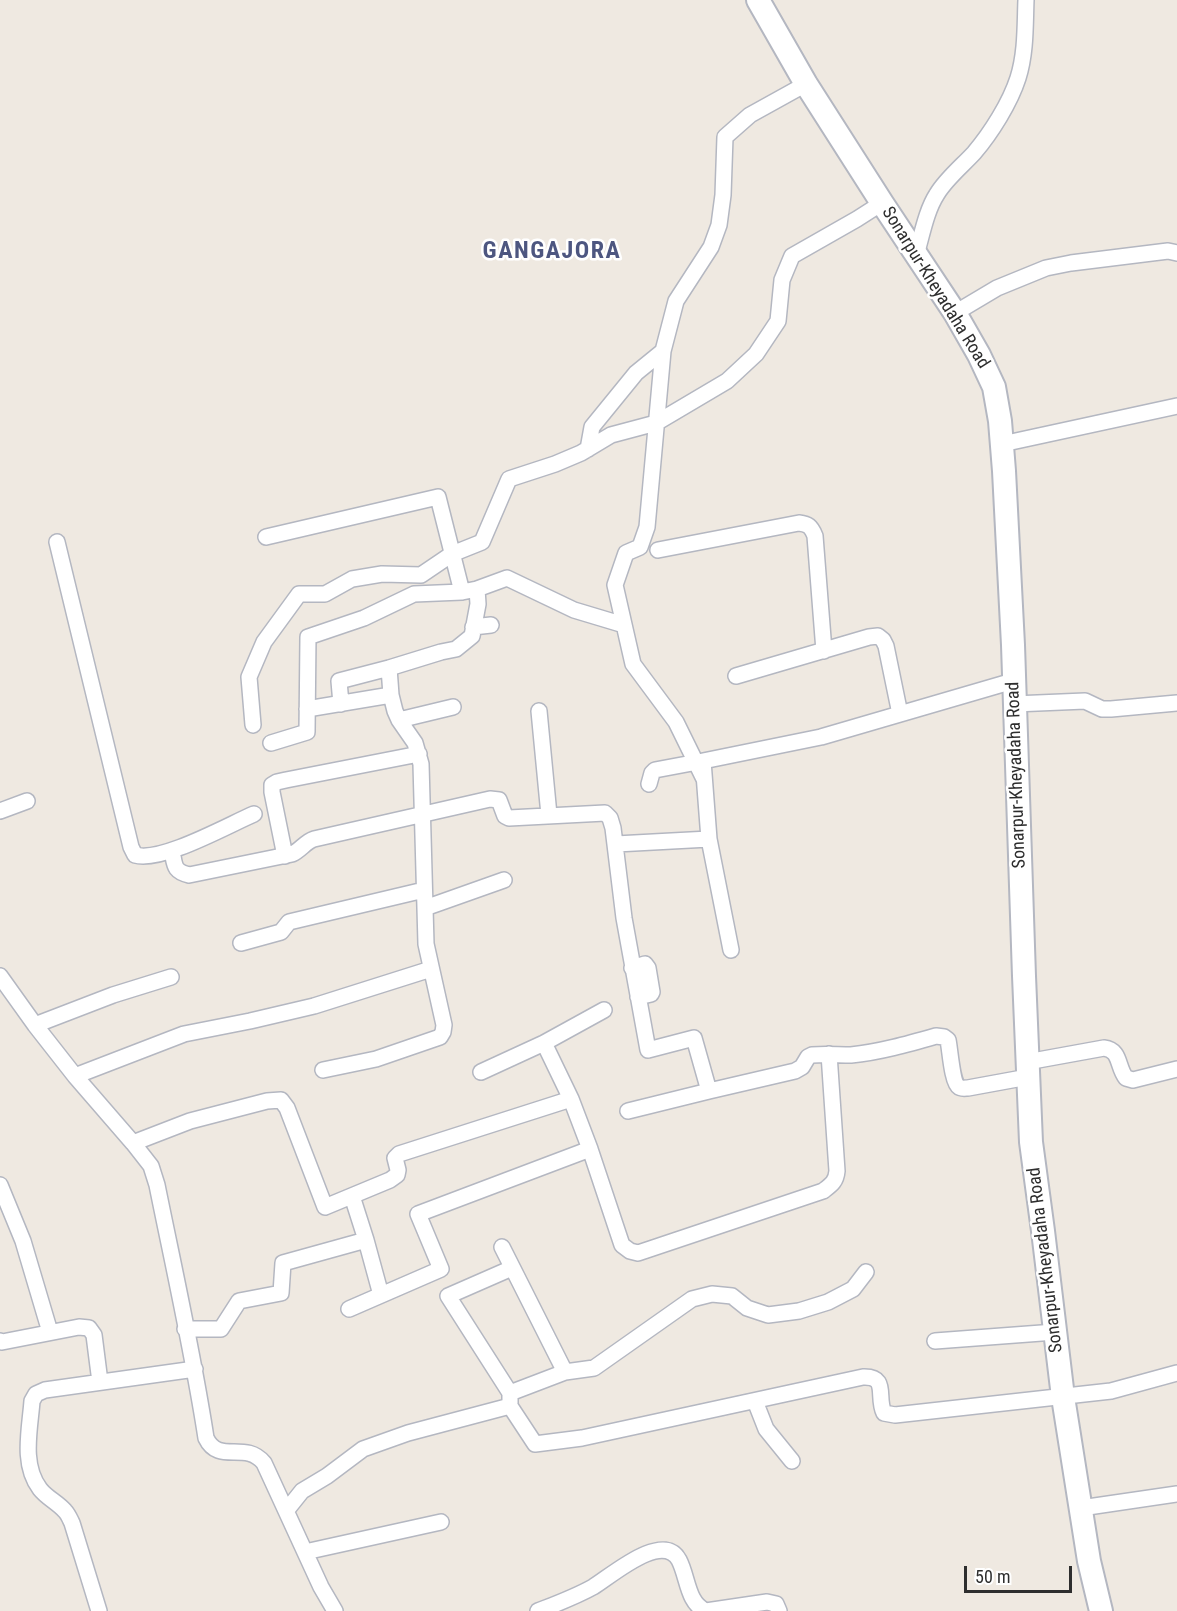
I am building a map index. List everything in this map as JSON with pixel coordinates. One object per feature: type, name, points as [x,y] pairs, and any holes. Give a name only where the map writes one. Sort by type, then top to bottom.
[{"type":"main road","name":"Sonarpur-Kheyadaha Road","points":[[758,0],[806,84],[954,313],[979,355],[994,387],[1002,444],[1014,681],[1031,1142],[1063,1397],[1089,1561],[1101,1611]]},
{"type":"street","points":[[916,255],[931,204],[937,193],[975,152],[1008,100],[1018,79],[1022,62],[1026,0]]},
{"type":"street","points":[[731,950],[709,839],[704,779],[700,762],[676,722],[633,664],[615,585],[626,553],[640,547],[647,527],[663,351],[676,301],[711,247],[719,225],[723,195],[725,137],[750,115],[806,84]]},
{"type":"street","points":[[253,725],[249,677],[264,642],[299,594],[325,594],[352,579],[382,573],[421,575],[452,554],[482,542],[509,479],[555,464],[588,449],[611,435],[656,423],[728,381],[756,354],[778,321],[782,280],[792,256],[882,202]]},
{"type":"street","points":[[954,313],[997,288],[1046,268],[1168,251],[1177,253]]},
{"type":"street","points":[[588,449],[592,427],[636,373],[663,351]]},
{"type":"street","points":[[1002,444],[1177,406]]},
{"type":"street","points":[[266,537],[438,496],[452,554],[478,604],[472,636],[456,649],[339,681],[340,704]]},
{"type":"street","points":[[658,550],[799,523],[808,524],[815,536],[825,651]]},
{"type":"street","points":[[57,542],[131,847],[135,855],[143,857],[172,851],[254,814]]},
{"type":"street","points":[[271,743],[307,732],[308,637],[364,618],[414,594],[469,590],[507,578],[574,610],[624,626]]},
{"type":"street","points":[[473,627],[491,625]]},
{"type":"street","points":[[736,676],[878,636],[883,639],[885,646],[900,714]]},
{"type":"street","points":[[323,1070],[376,1059],[440,1037],[443,1032],[444,1025],[426,944],[421,764],[409,733],[399,720],[391,695],[389,668]]},
{"type":"street","points":[[649,784],[655,770],[789,744],[1014,681]]},
{"type":"street","points":[[307,709],[391,695]]},
{"type":"street","points":[[1014,704],[1085,701],[1102,709],[1111,709],[1177,703]]},
{"type":"street","points":[[399,720],[453,707]]},
{"type":"street","points":[[539,711],[549,815]]},
{"type":"street","points":[[285,856],[272,785],[285,780],[419,754]]},
{"type":"street","points":[[172,851],[176,868],[180,873],[189,875],[285,856],[298,851],[314,838],[495,799],[499,800],[505,816],[509,818],[605,813],[610,818],[616,844],[624,918],[648,1050],[694,1038],[709,1090]]},
{"type":"street","points":[[0,811],[27,801]]},
{"type":"street","points":[[616,844],[709,839]]},
{"type":"street","points":[[424,908],[504,880]]},
{"type":"street","points":[[241,943],[281,932],[289,922],[424,890]]},
{"type":"street","points":[[75,1076],[184,1034],[314,1006],[431,969]]},
{"type":"street","points":[[0,976],[75,1076],[151,1166],[157,1185],[195,1369],[206,1438],[210,1446],[216,1450],[252,1453],[259,1456],[334,1611]]},
{"type":"street","points":[[35,1025],[113,995],[171,977]]},
{"type":"street","points":[[481,1072],[544,1043],[604,1010]]},
{"type":"street","points":[[628,1111],[709,1090],[787,1074],[802,1067],[812,1055],[868,1053],[936,1036],[948,1040],[954,1079],[960,1088],[969,1088],[1104,1048],[1111,1048],[1116,1053],[1126,1078],[1133,1080],[1177,1069]]},
{"type":"street","points":[[544,1043],[571,1099],[622,1245],[638,1253],[823,1191],[832,1185],[837,1171],[829,1054]]},
{"type":"street","points":[[133,1143],[190,1121],[267,1101],[281,1100],[287,1108],[325,1207],[390,1180],[398,1170],[395,1158],[399,1154],[571,1099]]},
{"type":"street","points":[[349,1309],[441,1269],[418,1214],[590,1149]]},
{"type":"street","points":[[0,1185],[23,1241],[50,1332]]},
{"type":"street","points":[[352,1196],[381,1295]]},
{"type":"street","points":[[185,1329],[221,1329],[239,1301],[281,1293],[283,1263],[366,1240]]},
{"type":"street","points":[[502,1247],[565,1372]]},
{"type":"street","points":[[512,1268],[448,1296],[535,1444],[582,1438],[870,1377],[876,1379],[880,1384],[881,1408],[884,1413],[895,1416],[1111,1391],[1177,1373]]},
{"type":"street","points":[[286,1511],[302,1491],[327,1476],[363,1449],[510,1399],[565,1372],[594,1368],[692,1299],[712,1294],[732,1296],[747,1308],[768,1316],[799,1311],[828,1302],[853,1289],[866,1272]]},
{"type":"street","points":[[0,1341],[79,1327],[89,1328],[94,1335],[100,1382]]},
{"type":"street","points":[[935,1341],[1055,1332]]},
{"type":"street","points":[[99,1611],[72,1523],[65,1511],[39,1487],[28,1459],[32,1401],[36,1394],[45,1390],[195,1369]]},
{"type":"street","points":[[755,1401],[766,1429],[792,1461]]},
{"type":"street","points":[[1081,1508],[1177,1494]]},
{"type":"street","points":[[305,1552],[441,1522]]},
{"type":"street","points":[[538,1611],[576,1596],[638,1557],[660,1550],[669,1550],[679,1560],[694,1601],[699,1608],[706,1611],[767,1602],[776,1604],[779,1611]]},
{"type":"district","name":"GANGAJORA","points":[[552,252]]}]
